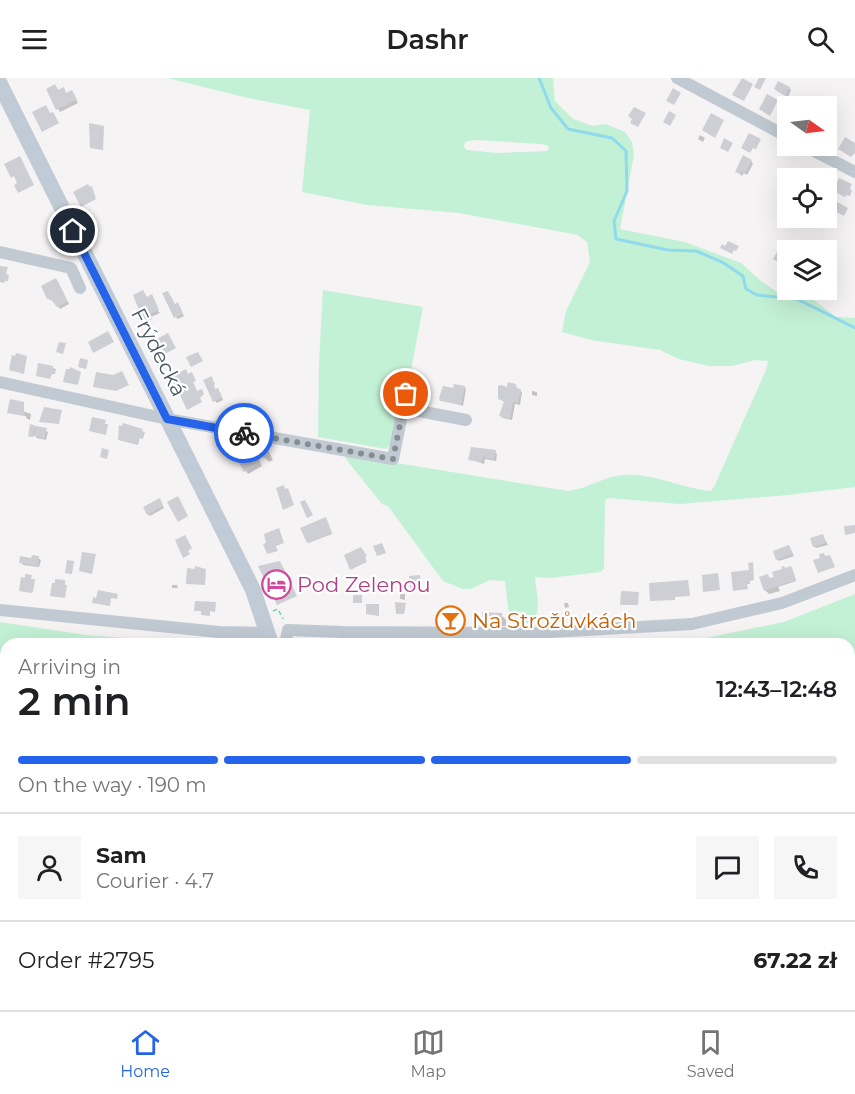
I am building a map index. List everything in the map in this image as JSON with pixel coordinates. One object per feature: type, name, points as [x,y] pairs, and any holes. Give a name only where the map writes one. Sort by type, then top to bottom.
[{"type":"main road","name":"Frýdecká","points":[[0,84],[253,590],[269,638]]},
{"type":"street","points":[[677,78],[777,130]]},
{"type":"street","points":[[824,156],[855,172]]},
{"type":"street","points":[[0,252],[72,268],[80,288]]},
{"type":"street","points":[[0,382],[167,419],[393,459],[406,394]]},
{"type":"street","points":[[403,408],[466,420]]},
{"type":"street","points":[[286,638],[288,630],[343,633],[532,633],[692,624],[782,603],[855,575]]},
{"type":"street","points":[[0,610],[269,638]]},
{"type":"path","points":[[262,615],[278,609],[288,630]]},
{"type":"green space","points":[[167,78],[553,78],[555,101],[573,119],[593,126],[606,124],[625,132],[632,142],[634,155],[620,229],[685,242],[741,263],[777,292],[777,300],[814,300],[836,317],[855,318],[855,487],[680,504],[609,498],[605,500],[604,569],[601,572],[549,578],[535,577],[538,606],[533,622],[515,625],[509,615],[505,581],[490,580],[471,589],[463,589],[443,581],[388,506],[382,504],[345,458],[347,455],[568,491],[615,476],[633,475],[711,491],[768,361],[755,360],[732,366],[709,366],[679,359],[660,350],[591,340],[562,332],[566,311],[590,262],[587,242],[578,235],[459,213],[367,205],[302,192],[310,110],[248,98]],"holes":[[[475,140],[548,146],[547,151],[497,153],[467,150],[464,147],[465,142]]]},
{"type":"green space","points":[[323,290],[423,307],[408,386],[401,390],[391,444],[386,449],[318,437]]},
{"type":"green space","points":[[855,594],[855,638],[708,638],[711,637],[784,622]]},
{"type":"green space","points":[[0,622],[86,635],[125,638],[0,638]]},
{"type":"building","points":[[742,78],[753,84],[744,101],[732,95]]},
{"type":"building","points":[[759,78],[766,78],[760,90],[754,87]]},
{"type":"building","points":[[778,81],[790,87],[785,96],[774,89]]},
{"type":"building","points":[[55,84],[58,90],[64,87],[66,93],[72,90],[77,100],[56,110],[46,89]]},
{"type":"building","points":[[673,88],[681,93],[674,105],[666,101]]},
{"type":"building","points":[[767,94],[777,99],[770,116],[759,109]]},
{"type":"building","points":[[46,105],[59,123],[42,132],[32,112]]},
{"type":"building","points":[[634,107],[646,113],[638,127],[630,123],[632,119],[628,116]]},
{"type":"building","points":[[669,111],[676,115],[670,126],[663,122]]},
{"type":"building","points":[[711,113],[724,120],[715,138],[702,130]]},
{"type":"building","points":[[89,123],[104,126],[103,150],[90,148]]},
{"type":"building","points":[[749,133],[761,139],[756,149],[753,148],[750,153],[741,148]]},
{"type":"building","points":[[845,137],[855,143],[855,153],[851,157],[838,149]]},
{"type":"building","points":[[724,138],[733,143],[728,152],[720,148]]},
{"type":"building","points":[[743,155],[752,160],[745,174],[742,172],[740,174],[735,172]]},
{"type":"building","points":[[20,156],[34,185],[18,193],[14,185],[17,183],[14,176],[11,178],[4,164]]},
{"type":"building","points":[[839,178],[852,184],[850,196],[845,197],[837,193]]},
{"type":"building","points":[[88,184],[92,186],[96,199],[81,207],[73,192]]},
{"type":"building","points":[[837,202],[848,208],[844,216],[837,212]]},
{"type":"building","points":[[728,241],[739,246],[732,254],[720,248]]},
{"type":"building","points":[[0,266],[8,267],[6,274],[9,275],[8,281],[4,283],[0,282]]},
{"type":"building","points":[[56,278],[68,302],[57,307],[50,298],[47,299],[41,286]]},
{"type":"building","points":[[143,290],[147,297],[152,294],[159,310],[143,320],[133,295]]},
{"type":"building","points":[[168,291],[175,304],[178,302],[183,314],[174,318],[162,293]]},
{"type":"building","points":[[108,331],[114,342],[93,353],[88,342]]},
{"type":"building","points":[[168,333],[176,348],[161,356],[153,341]]},
{"type":"building","points":[[59,342],[66,343],[63,354],[56,352]]},
{"type":"building","points":[[198,352],[203,361],[191,367],[186,357]]},
{"type":"building","points":[[16,353],[27,356],[24,374],[9,370],[12,355],[15,356]]},
{"type":"building","points":[[80,358],[88,360],[86,369],[78,367]]},
{"type":"building","points":[[38,363],[53,366],[56,369],[55,374],[52,374],[50,379],[36,376]]},
{"type":"building","points":[[70,367],[81,372],[78,385],[63,382],[66,369]]},
{"type":"building","points":[[186,369],[188,374],[192,372],[197,391],[202,389],[204,394],[200,398],[202,402],[187,410],[171,377]]},
{"type":"building","points":[[122,371],[129,385],[116,391],[93,387],[96,372],[113,375]]},
{"type":"building","points":[[212,376],[215,389],[218,388],[222,398],[213,402],[203,380]]},
{"type":"building","points":[[508,382],[516,384],[516,388],[521,389],[518,403],[513,402],[510,419],[499,416],[504,401],[498,399],[498,386],[507,387]]},
{"type":"building","points":[[454,384],[465,386],[461,405],[440,401],[439,398],[443,386],[453,388]]},
{"type":"building","points":[[10,399],[24,402],[24,416],[7,413]]},
{"type":"building","points":[[44,407],[62,410],[59,424],[39,422]]},
{"type":"building","points":[[92,417],[106,420],[105,424],[108,424],[106,435],[89,431]]},
{"type":"building","points":[[123,423],[143,429],[142,431],[145,432],[143,439],[140,438],[138,445],[118,440],[119,425],[122,426]]},
{"type":"building","points":[[30,424],[36,426],[32,437],[28,436]]},
{"type":"building","points":[[36,426],[47,428],[44,439],[34,436]]},
{"type":"building","points":[[247,442],[252,448],[256,446],[258,451],[255,453],[261,464],[244,472],[234,453],[243,448],[241,445]]},
{"type":"building","points":[[264,445],[269,455],[263,458],[258,448]]},
{"type":"building","points":[[471,447],[496,450],[494,460],[483,457],[482,462],[468,460]]},
{"type":"building","points":[[102,448],[109,450],[107,459],[100,457]]},
{"type":"building","points":[[284,485],[285,489],[288,488],[294,505],[283,510],[276,488]]},
{"type":"building","points":[[178,496],[188,516],[178,522],[167,502]]},
{"type":"building","points":[[160,498],[163,506],[147,515],[143,507]]},
{"type":"building","points":[[305,500],[313,515],[307,518],[300,502]]},
{"type":"building","points":[[326,517],[332,533],[307,543],[300,528]]},
{"type":"building","points":[[855,525],[855,533],[845,535],[844,526]]},
{"type":"building","points":[[279,528],[284,543],[276,546],[278,551],[267,554],[263,544],[266,543],[264,534]]},
{"type":"building","points":[[823,534],[826,543],[813,547],[810,538]]},
{"type":"building","points":[[185,535],[192,548],[188,551],[190,554],[183,558],[175,540]]},
{"type":"building","points":[[382,543],[386,553],[377,556],[373,546]]},
{"type":"building","points":[[789,545],[793,554],[776,560],[773,551]]},
{"type":"building","points":[[361,547],[367,556],[365,557],[367,562],[350,570],[344,555]]},
{"type":"building","points":[[82,552],[96,554],[92,574],[79,571]]},
{"type":"building","points":[[824,553],[825,556],[830,555],[835,567],[818,573],[813,560],[820,558],[819,554]]},
{"type":"building","points":[[32,555],[39,556],[38,566],[19,563],[20,556],[31,558]]},
{"type":"building","points":[[67,560],[74,561],[72,574],[65,573]]},
{"type":"building","points":[[280,561],[297,596],[277,605],[258,566]]},
{"type":"building","points":[[753,562],[754,580],[747,584],[748,589],[733,591],[731,572],[749,570],[748,563]]},
{"type":"building","points":[[195,566],[206,569],[205,585],[186,584],[187,568],[195,569]]},
{"type":"building","points":[[784,566],[785,568],[791,566],[796,580],[764,591],[759,577],[768,574],[769,578],[774,577],[772,572]]},
{"type":"building","points":[[718,573],[720,590],[703,592],[702,575]]},
{"type":"building","points":[[25,574],[32,575],[31,579],[35,579],[31,593],[19,591],[21,577],[25,578]]},
{"type":"building","points":[[420,575],[421,586],[410,588],[409,576]]},
{"type":"building","points":[[55,579],[65,580],[65,585],[67,585],[65,598],[50,596]]},
{"type":"building","points":[[688,580],[690,596],[675,597],[675,600],[650,601],[649,583]]},
{"type":"building","points":[[98,590],[118,594],[117,599],[111,598],[110,606],[92,603]]},
{"type":"building","points":[[621,591],[639,592],[638,605],[620,605]]},
{"type":"building","points":[[353,595],[362,595],[362,603],[353,603]]},
{"type":"building","points":[[195,601],[216,602],[215,612],[210,611],[210,616],[201,615],[201,611],[194,611]]},
{"type":"building","points":[[395,602],[406,603],[404,614],[396,614]]},
{"type":"building","points":[[366,604],[379,604],[379,616],[366,614]]},
{"type":"building","points":[[446,610],[453,610],[453,615],[460,615],[457,626],[444,626]]},
{"type":"building","points":[[482,612],[502,613],[502,622],[483,621]]},
{"type":"waterway","points":[[539,78],[551,108],[568,129],[612,138],[626,151],[627,191],[614,221],[616,239],[668,250],[696,251],[722,262],[743,276],[746,289],[757,295],[797,299],[855,328]]},
{"type":"way so far","points":[[244,433],[393,459],[406,394]]},
{"type":"place","name":"Pod Zelenou","points":[[276,584]]},
{"type":"place","name":"Na Strožůvkách","points":[[451,620]]},
{"type":"route","points":[[73,231],[167,419],[244,433]]}]
